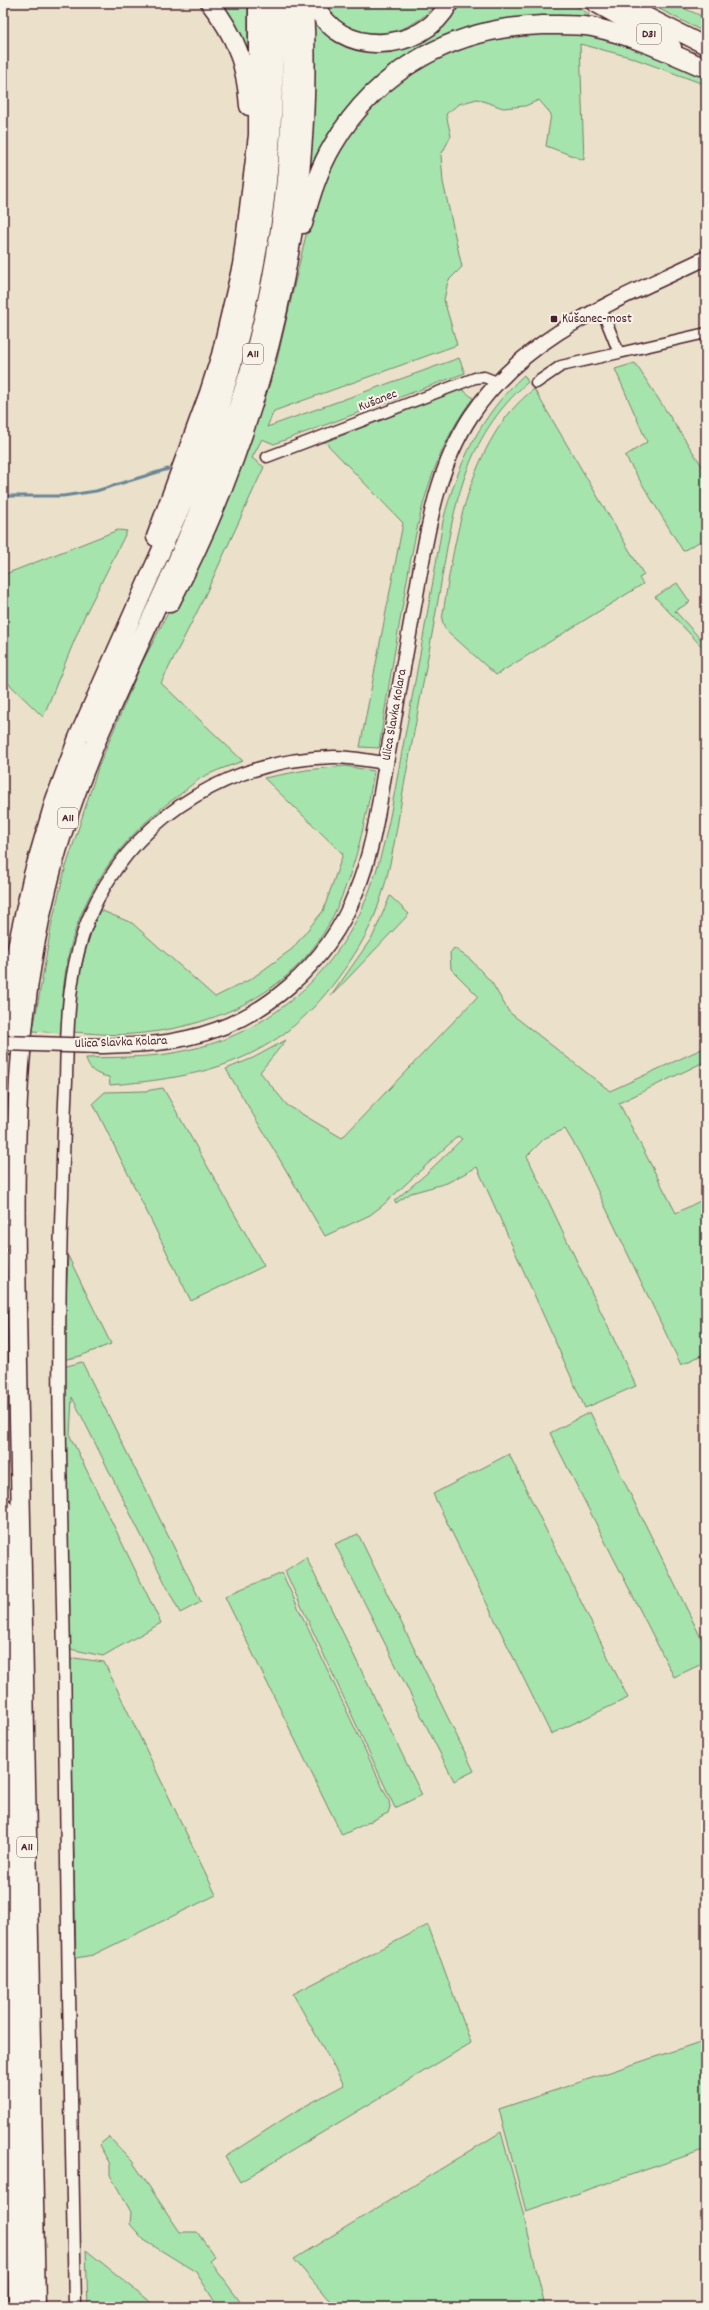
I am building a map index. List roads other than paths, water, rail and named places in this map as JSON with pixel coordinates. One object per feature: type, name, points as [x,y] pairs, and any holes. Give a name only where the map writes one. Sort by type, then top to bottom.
[{"type":"highway","points":[[210,3],[222,18],[241,56],[248,84],[250,122],[244,190],[247,220]]},
{"type":"highway","points":[[131,619],[130,603],[198,428],[221,355],[242,265],[258,135],[258,3]]},
{"type":"highway","name":"A11","points":[[3,1048],[15,956],[35,867],[78,738],[212,431],[247,308],[264,207],[272,134],[272,3]]},
{"type":"highway","name":"A11","points":[[36,2307],[16,1260],[16,1105],[21,1034],[32,958],[50,876],[86,765],[120,683],[182,551],[214,472],[233,423],[264,316],[282,207],[288,147],[290,3]]},
{"type":"highway","points":[[120,683],[139,661],[193,559],[231,468],[263,375],[276,320],[296,211],[306,92],[304,3]]},
{"type":"highway","points":[[315,3],[319,12],[330,27],[345,36],[366,44],[386,44],[419,33],[433,22],[449,3]]},
{"type":"highway","points":[[276,320],[283,311],[294,256],[312,189],[330,151],[362,104],[414,61],[438,48],[481,32],[521,25],[562,25],[591,27],[644,41],[700,66],[706,66]]},
{"type":"highway","name":"A11","points":[[3,1507],[18,2307]]},
{"type":"main road","name":"D31","points":[[594,3],[675,48],[706,62]]},
{"type":"main road","name":"D31","points":[[621,3],[638,9],[706,46]]},
{"type":"main road","name":"Ulica Slavka Kolara","points":[[3,1043],[99,1046],[163,1043],[210,1031],[246,1016],[265,1004],[300,976],[335,934],[356,892],[371,844],[435,498],[455,443],[471,417],[497,382],[538,345],[575,320],[706,258]]},
{"type":"street","points":[[601,308],[618,353]]},
{"type":"street","points":[[536,383],[561,366],[706,334]]},
{"type":"street","name":"Kušanec","points":[[267,457],[475,378],[484,377],[497,382]]},
{"type":"street","points":[[75,2307],[58,1363],[67,1032],[72,974],[83,932],[108,882],[148,832],[186,801],[220,782],[241,773],[292,760],[338,757],[386,763]]},
{"type":"waterway","points":[[3,496],[63,496],[96,491],[168,469]]},
{"type":"place","name":"Kušanec-most","points":[[554,319]]}]
